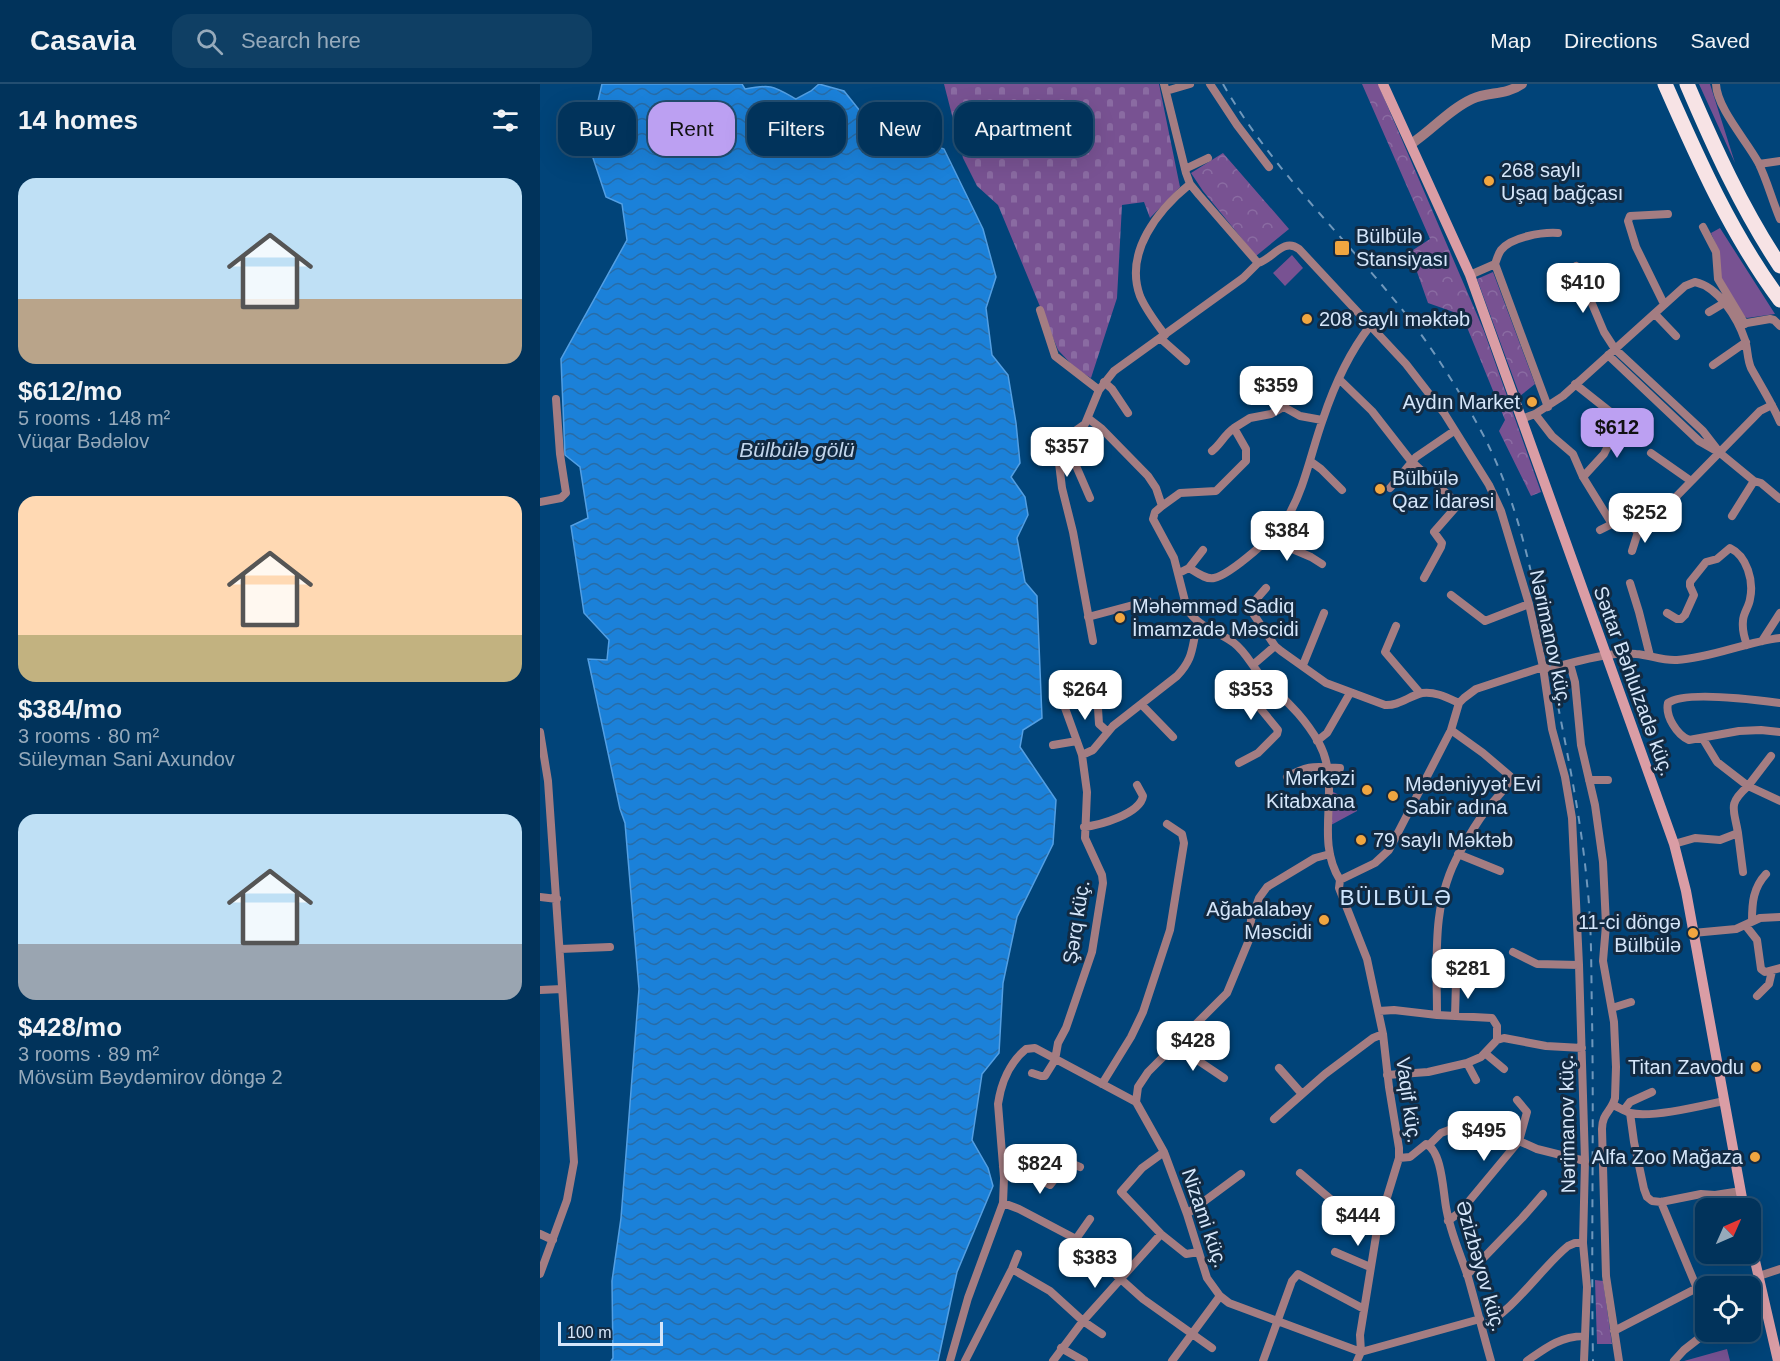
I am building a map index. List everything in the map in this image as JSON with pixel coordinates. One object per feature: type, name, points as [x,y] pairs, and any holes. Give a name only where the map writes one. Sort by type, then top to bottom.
[{"type":"highway","points":[[1687,84],[1740,199],[1761,238],[1780,266]]},
{"type":"highway","points":[[1665,85],[1723,209],[1780,300]]},
{"type":"main road","name":"Səttar Bəhlulzadə küç.","points":[[1383,84],[1470,275],[1674,844],[1686,891],[1742,1198]]},
{"type":"main road","points":[[1756,1264],[1759,1276]]},
{"type":"main road","points":[[1761,1285],[1778,1361]]},
{"type":"street","points":[[1093,641],[1073,532],[1062,488],[1059,463],[1062,444],[1065,438],[1089,419],[1099,390],[1114,370],[1243,278],[1258,263],[1250,257],[1190,184],[1165,88],[1190,84]]},
{"type":"street","points":[[1210,84],[1236,124],[1269,167]]},
{"type":"street","points":[[1411,144],[1468,101],[1481,95],[1506,93],[1522,84]]},
{"type":"street","points":[[1716,84],[1716,90],[1724,108],[1759,164],[1780,218]]},
{"type":"street","points":[[1185,170],[1208,158]]},
{"type":"street","points":[[1759,164],[1780,161]]},
{"type":"street","points":[[1186,361],[1162,337],[1144,305],[1136,279],[1140,248],[1154,220],[1190,184]]},
{"type":"street","points":[[1664,304],[1636,247],[1628,221],[1630,216],[1668,214]]},
{"type":"street","points":[[1704,227],[1716,252],[1718,279],[1741,324],[1749,363],[1780,422]]},
{"type":"street","points":[[1470,275],[1495,264],[1501,250],[1509,244],[1536,233],[1557,233]]},
{"type":"street","name":"Nərimanov küç.","points":[[1258,263],[1266,260],[1284,246],[1294,246],[1416,376],[1484,478],[1501,511],[1529,604],[1543,667],[1552,729],[1565,777],[1572,818],[1586,1161],[1583,1243],[1587,1287],[1584,1361]]},
{"type":"street","points":[[1495,264],[1548,407]]},
{"type":"street","points":[[1576,266],[1604,332],[1615,349],[1703,431],[1720,453]]},
{"type":"street","points":[[1521,419],[1548,407],[1685,286],[1695,282],[1711,287],[1741,324]]},
{"type":"street","points":[[1709,312],[1724,303]]},
{"type":"street","points":[[1040,310],[1055,356],[1099,390]]},
{"type":"street","points":[[1655,314],[1676,336]]},
{"type":"street","points":[[1741,324],[1770,319],[1780,326]]},
{"type":"street","points":[[1190,568],[1207,578],[1217,577],[1236,566],[1286,521],[1339,379],[1370,326]]},
{"type":"street","points":[[1713,365],[1746,342]]},
{"type":"street","points":[[1608,355],[1699,441],[1720,453],[1780,499]]},
{"type":"street","points":[[1339,379],[1372,411],[1411,462],[1457,503],[1434,532],[1442,543],[1442,547],[1424,578]]},
{"type":"street","points":[[1104,382],[1112,389],[1128,413]]},
{"type":"street","points":[[1250,382],[1257,392],[1305,418],[1322,420]]},
{"type":"street","points":[[1575,384],[1638,434]]},
{"type":"street","points":[[540,502],[561,498],[566,493],[560,454],[556,399]]},
{"type":"street","points":[[1632,551],[1638,532],[1644,529],[1760,411],[1772,405]]},
{"type":"street","points":[[1212,451],[1221,444],[1226,434],[1250,418],[1272,414],[1285,406]]},
{"type":"street","points":[[1535,414],[1552,436],[1573,454],[1583,477],[1612,524]]},
{"type":"street","points":[[1089,419],[1109,436],[1153,482],[1162,506]]},
{"type":"street","points":[[1583,477],[1604,454],[1621,420]]},
{"type":"street","points":[[1234,428],[1246,449],[1245,461],[1241,467],[1216,491],[1180,494],[1155,512],[1153,519],[1174,558],[1187,609],[1198,623],[1234,643],[1246,654],[1262,677],[1295,708],[1317,741],[1329,768]]},
{"type":"street","points":[[1389,488],[1411,462],[1454,431]]},
{"type":"street","points":[[1062,444],[1070,452],[1090,498]]},
{"type":"street","points":[[1651,453],[1691,481]]},
{"type":"street","points":[[1310,461],[1342,490]]},
{"type":"street","points":[[1732,516],[1754,481]]},
{"type":"street","points":[[1600,530],[1623,520],[1638,532]]},
{"type":"street","points":[[1275,532],[1290,548],[1322,564]]},
{"type":"street","points":[[1667,613],[1677,619],[1685,615],[1694,595],[1690,582],[1706,562],[1717,559],[1731,548],[1745,562],[1751,591],[1742,629],[1747,645]]},
{"type":"street","points":[[1179,573],[1190,568],[1203,550]]},
{"type":"street","points":[[1630,583],[1650,656]]},
{"type":"street","points":[[1266,588],[1252,604],[1252,612],[1275,646],[1326,683],[1390,705],[1420,693],[1436,693],[1459,703]]},
{"type":"street","points":[[1451,595],[1485,621],[1529,604]]},
{"type":"street","points":[[1088,617],[1148,601]]},
{"type":"street","points":[[1303,665],[1323,613]]},
{"type":"street","points":[[1762,640],[1780,613]]},
{"type":"street","points":[[1083,754],[1093,750],[1113,726],[1177,676],[1189,662],[1198,623]]},
{"type":"street","points":[[1396,626],[1385,652],[1420,693]]},
{"type":"street","points":[[1340,880],[1375,862],[1389,850],[1450,730],[1459,703],[1476,689],[1543,667],[1550,668],[1606,656],[1635,653],[1660,659],[1678,660],[1720,652],[1762,640],[1780,638]]},
{"type":"street","points":[[1254,664],[1275,646]]},
{"type":"street","name":"Nərimanov küç.","points":[[1570,664],[1575,682],[1580,736],[1595,805],[1602,862],[1606,925],[1603,961],[1612,1008],[1617,1067],[1613,1105],[1603,1117],[1602,1129],[1606,1276],[1619,1361]]},
{"type":"street","points":[[1239,763],[1258,753],[1277,734],[1278,730],[1260,708],[1275,688]]},
{"type":"street","points":[[1097,693],[1099,724],[1108,732]]},
{"type":"street","points":[[1317,741],[1327,733],[1350,693]]},
{"type":"street","name":"Şərq küç.","points":[[1055,1060],[1058,1043],[1069,1020],[1092,952],[1103,883],[1102,875],[1085,838],[1088,792],[1083,754],[1061,697]]},
{"type":"street","points":[[1780,703],[1726,697],[1697,697],[1672,700],[1668,703],[1667,710],[1682,738],[1689,740],[1739,731],[1780,732]]},
{"type":"street","points":[[1141,704],[1173,737]]},
{"type":"street","points":[[1437,1015],[1439,904],[1447,878],[1458,854],[1479,820],[1510,780],[1510,776],[1483,753],[1450,730]]},
{"type":"street","points":[[540,732],[548,781],[574,1162],[567,1200],[540,1274]]},
{"type":"street","points":[[1702,739],[1717,762],[1748,786],[1780,801]]},
{"type":"street","points":[[1053,745],[1077,741]]},
{"type":"street","points":[[1743,872],[1732,805],[1770,756]]},
{"type":"street","points":[[1287,777],[1312,766],[1341,768]]},
{"type":"street","name":"Vaqif küç.","points":[[1329,768],[1327,829],[1332,866],[1340,880],[1339,888],[1366,953],[1383,1034],[1399,1148],[1399,1158],[1377,1230],[1364,1309],[1361,1352],[1357,1361]]},
{"type":"street","points":[[1589,780],[1608,780]]},
{"type":"street","points":[[1084,827],[1107,822],[1138,807],[1143,796],[1137,785]]},
{"type":"street","points":[[1102,1084],[1138,1024],[1170,930],[1184,843],[1182,834],[1167,824]]},
{"type":"street","points":[[1674,844],[1695,838],[1720,840],[1738,833]]},
{"type":"street","points":[[951,1361],[968,1298],[1003,1203],[1005,1190],[998,1110],[999,1093],[1002,1083],[1020,1054],[1026,1049],[1035,1048],[1136,1102],[1138,1088],[1143,1078],[1227,993],[1249,940],[1251,920],[1262,893],[1315,858],[1330,854]]},
{"type":"street","points":[[1458,854],[1500,871]]},
{"type":"street","points":[[1766,874],[1757,885],[1749,924],[1757,940],[1761,969],[1765,972],[1776,970]]},
{"type":"street","points":[[540,897],[557,899]]},
{"type":"street","points":[[1693,933],[1736,929],[1760,918],[1780,917]]},
{"type":"street","points":[[560,949],[610,947]]},
{"type":"street","points":[[1513,952],[1537,964],[1579,965]]},
{"type":"street","points":[[1757,996],[1769,984],[1776,970]]},
{"type":"street","points":[[1455,1016],[1456,982]]},
{"type":"street","points":[[540,990],[562,989]]},
{"type":"street","points":[[1612,1008],[1631,1002]]},
{"type":"street","points":[[1378,1011],[1394,1010],[1492,1018],[1497,1026],[1497,1040]]},
{"type":"street","points":[[1274,1119],[1352,1053],[1373,1038],[1383,1034]]},
{"type":"street","points":[[1388,1075],[1428,1072],[1467,1063],[1486,1054],[1497,1040],[1504,1038],[1538,1045],[1582,1048]]},
{"type":"street","points":[[1175,1045],[1224,1078]]},
{"type":"street","points":[[1486,1054],[1504,1069]]},
{"type":"street","points":[[1032,1073],[1041,1077],[1046,1076],[1055,1060]]},
{"type":"street","points":[[1467,1063],[1476,1080]]},
{"type":"street","points":[[1279,1068],[1302,1094]]},
{"type":"street","points":[[1652,1092],[1630,1102],[1627,1112],[1647,1197],[1661,1202],[1701,1194],[1741,1191]]},
{"type":"street","points":[[1448,1221],[1460,1212],[1519,1141],[1527,1112],[1517,1100]]},
{"type":"street","points":[[1613,1105],[1627,1112],[1660,1112],[1724,1101]]},
{"type":"street","name":"Nizami küç.","points":[[1136,1102],[1164,1152],[1207,1278],[1220,1296],[1240,1309],[1361,1352]]},
{"type":"street","points":[[1399,1158],[1410,1156],[1423,1145],[1429,1145],[1449,1130]]},
{"type":"street","points":[[1519,1141],[1537,1149],[1586,1161]]},
{"type":"street","name":"Əzizbəyov küç.","points":[[1429,1145],[1435,1153],[1442,1179],[1451,1234],[1467,1275],[1491,1361]]},
{"type":"street","points":[[1164,1152],[1142,1168],[1121,1189],[1121,1192],[1161,1234],[1186,1254],[1199,1252]]},
{"type":"street","points":[[1003,1166],[1024,1172],[1050,1185],[1068,1162],[1080,1167]]},
{"type":"street","points":[[1300,1173],[1363,1224],[1377,1230]]},
{"type":"street","points":[[1187,1214],[1241,1174]]},
{"type":"street","points":[[1467,1275],[1543,1194]]},
{"type":"street","points":[[1661,1202],[1695,1283]]},
{"type":"street","points":[[1003,1203],[1028,1213],[1076,1239],[1143,1299],[1212,1348]]},
{"type":"street","points":[[1076,1239],[1090,1219]]},
{"type":"street","points":[[540,1234],[553,1240]]},
{"type":"street","points":[[1053,1361],[1083,1320],[1161,1234]]},
{"type":"street","points":[[1364,1361],[1361,1352],[1492,1320],[1568,1246],[1583,1243]]},
{"type":"street","points":[[1335,1251],[1370,1267]]},
{"type":"street","points":[[965,1361],[1018,1254]]},
{"type":"street","points":[[1012,1269],[1050,1290],[1102,1334]]},
{"type":"street","points":[[1759,1276],[1780,1269]]},
{"type":"street","points":[[1263,1361],[1275,1322],[1292,1281],[1298,1274],[1364,1309]]},
{"type":"street","points":[[1614,1331],[1695,1289]]},
{"type":"street","points":[[1172,1361],[1220,1296]]},
{"type":"street","points":[[1527,1361],[1561,1339],[1569,1336],[1584,1336]]},
{"type":"street","points":[[1674,1361],[1695,1341]]},
{"type":"street","points":[[1061,1348],[1084,1361]]},
{"type":"green space","points":[[944,84],[1159,84],[1180,187],[1150,218],[1144,202],[1122,205],[1117,298],[1091,378],[1076,369],[1058,350],[998,205],[977,186],[962,156],[1093,156],[1093,102],[954,102],[954,123]]},
{"type":"green space","points":[[1362,84],[1378,84],[1484,331],[1541,492],[1531,496],[1499,431],[1505,420],[1462,315],[1428,303],[1410,252],[1430,239]]},
{"type":"green space","points":[[1699,84],[1710,84],[1735,163]]},
{"type":"green space","points":[[1223,153],[1289,229],[1256,256],[1191,173]]},
{"type":"green space","points":[[1720,228],[1775,314],[1747,318],[1742,315],[1720,277],[1719,252],[1711,233]]},
{"type":"green space","points":[[1292,255],[1303,268],[1285,286],[1273,273]]},
{"type":"green space","points":[[1493,272],[1535,384],[1520,396],[1477,279]]},
{"type":"green space","points":[[1331,791],[1356,803],[1357,811],[1331,825]]},
{"type":"green space","points":[[1595,1280],[1603,1281],[1612,1344],[1597,1344]]},
{"type":"green space","points":[[1727,1349],[1730,1361],[1684,1361]]},
{"type":"water","name":"Bülbülə gölü","points":[[602,84],[742,84],[745,89],[772,87],[796,99],[819,84],[844,91],[858,108],[858,156],[942,156],[942,148],[944,149],[983,229],[996,277],[986,308],[992,355],[1008,375],[1020,463],[1011,477],[1025,497],[1028,515],[1017,538],[1025,582],[1037,596],[1042,718],[1023,730],[1020,747],[1056,800],[1053,844],[1017,917],[1003,983],[999,1053],[982,1074],[972,1140],[988,1168],[993,1186],[957,1272],[938,1361],[611,1361],[613,1358],[612,1281],[621,1218],[639,989],[625,823],[588,659],[607,660],[609,640],[584,613],[571,526],[588,518],[580,467],[565,455],[561,359],[627,240],[622,204],[606,197],[592,156],[636,156],[636,102],[598,102]]},
{"type":"railway","points":[[1223,84],[1264,146],[1311,204],[1385,288],[1437,357],[1493,455],[1524,543],[1566,747],[1580,828],[1589,900],[1593,1058],[1593,1361]]},
{"type":"place","name":"268 saylı Uşaq bağçası","points":[[1489,181]]},
{"type":"place","name":"Bülbülə Stansiyası","points":[[1342,248]]},
{"type":"place","name":"208 saylı məktəb","points":[[1307,319]]},
{"type":"place","name":"Aydın Market","points":[[1532,402]]},
{"type":"place","name":"Bülbülə Qaz İdarəsi","points":[[1380,489]]},
{"type":"place","name":"Məhəmməd Sadiq İmamzadə Məscidi","points":[[1120,618]]},
{"type":"place","name":"Mərkəzi Kitabxana","points":[[1367,790]]},
{"type":"place","name":"Mədəniyyət Evi Sabir adına","points":[[1393,796]]},
{"type":"place","name":"79 saylı Məktəb","points":[[1361,840]]},
{"type":"place","name":"Ağabalabəy Məscidi","points":[[1324,920]]},
{"type":"place","name":"11-ci döngə Bülbülə","points":[[1693,933]]},
{"type":"place","name":"Titan Zavodu","points":[[1756,1067]]},
{"type":"place","name":"Alfa Zoo Mağaza","points":[[1755,1157]]},
{"type":"district","name":"BÜLBÜLƏ","points":[[1396,897]]}]
